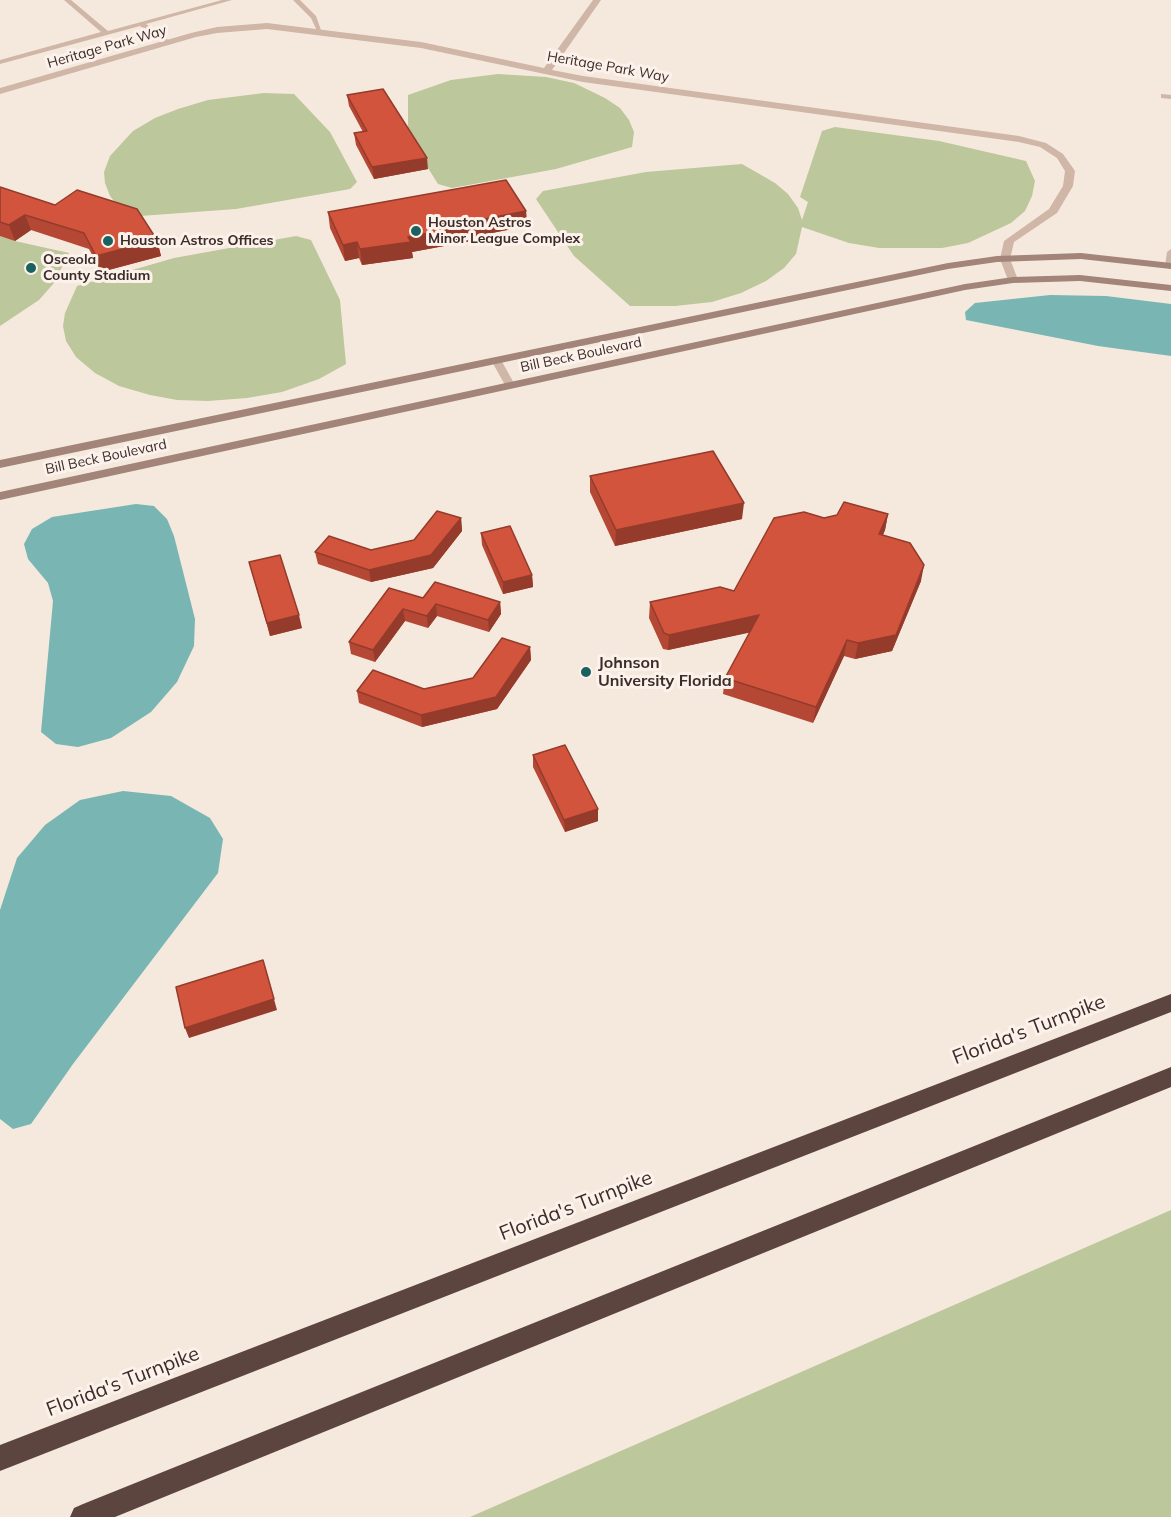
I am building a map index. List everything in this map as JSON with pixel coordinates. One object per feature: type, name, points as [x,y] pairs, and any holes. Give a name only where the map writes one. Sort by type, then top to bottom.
[{"type":"highway","name":"Florida's Turnpike","points":[[0,1458],[1171,1003]]},
{"type":"highway","points":[[83,1517],[1171,1077]]},
{"type":"street","points":[[547,71],[597,0]]},
{"type":"street","name":"Heritage Park Way","points":[[0,91],[217,30],[267,26],[421,45],[583,80],[1019,139],[1043,145],[1060,156],[1070,171],[1068,186],[1053,211],[1009,241],[1005,259]]},
{"type":"street","name":"Bill Beck Boulevard","points":[[0,464],[948,266],[1005,259],[1081,256],[1170,266]]},
{"type":"street","points":[[1005,259],[1013,280]]},
{"type":"street","name":"Bill Beck Boulevard","points":[[0,496],[965,287],[1013,280],[1080,278],[1171,288]]},
{"type":"lane","points":[[67,0],[106,33]]},
{"type":"lane","points":[[0,62],[229,0]]},
{"type":"lane","points":[[296,0],[314,17],[320,32]]},
{"type":"lane","points":[[141,24],[169,43]]},
{"type":"lane","points":[[1170,266],[1171,252]]},
{"type":"lane","points":[[496,360],[510,385]]},
{"type":"green space","points":[[498,74],[546,77],[574,83],[605,98],[620,108],[629,120],[634,132],[632,147],[556,169],[452,188],[438,184],[408,136],[408,95],[451,80]]},
{"type":"green space","points":[[264,93],[294,94],[330,132],[357,182],[350,189],[236,209],[140,216],[117,205],[110,196],[104,172],[110,156],[133,131],[155,118],[208,100]]},
{"type":"green space","points":[[835,127],[939,141],[1026,161],[1035,181],[1032,196],[1025,211],[1011,223],[968,243],[942,248],[879,248],[849,243],[802,227],[796,254],[784,268],[766,281],[741,293],[712,302],[675,306],[630,306],[574,256],[536,199],[543,191],[646,172],[742,164],[775,183],[788,194],[798,208],[802,220],[808,202],[800,197],[822,131]]},
{"type":"green space","name":"Osceola County Stadium","points":[[0,201],[15,241],[69,253],[54,283],[39,300],[0,326]]},
{"type":"green space","points":[[296,236],[311,240],[340,300],[346,364],[319,379],[282,392],[247,398],[208,401],[177,400],[119,386],[95,373],[76,357],[66,341],[63,326],[65,313],[77,286],[174,258]]},
{"type":"green space","points":[[1171,1210],[1171,1517],[470,1517]]},
{"type":"water","points":[[1050,295],[1106,296],[1171,304],[1171,356],[1098,346],[966,320],[965,312],[975,303]]},
{"type":"water","points":[[136,504],[154,506],[167,519],[174,536],[195,619],[194,646],[177,682],[151,712],[111,738],[78,747],[56,744],[41,732],[53,601],[48,583],[28,559],[24,544],[32,529],[52,517]]},
{"type":"water","points":[[123,791],[171,796],[210,818],[223,839],[218,873],[73,1064],[31,1124],[13,1129],[0,1119],[0,910],[17,858],[45,825],[80,800]]},
{"type":"building","points":[[383,89],[427,158],[372,167],[354,133],[367,131],[347,95]]},
{"type":"building","points":[[506,180],[526,211],[484,219],[486,222],[408,237],[411,242],[360,249],[357,242],[343,245],[328,212]]},
{"type":"building","points":[[0,187],[55,205],[77,190],[137,209],[157,240],[96,256],[84,233],[25,215],[9,225],[0,222]]},
{"type":"building","points":[[713,451],[744,503],[616,530],[590,476]]},
{"type":"building","points":[[844,502],[888,514],[879,534],[910,543],[924,565],[896,635],[858,643],[847,640],[816,707],[725,678],[759,615],[669,635],[664,633],[650,602],[720,587],[734,591],[774,518],[804,512],[824,518],[837,515]]},
{"type":"building","points":[[437,511],[461,518],[431,555],[369,570],[315,552],[329,536],[371,550],[414,540]]},
{"type":"building","points":[[510,526],[532,575],[503,582],[481,533]]},
{"type":"building","points":[[280,555],[299,615],[267,623],[249,562]]},
{"type":"building","points":[[435,582],[500,602],[488,620],[436,604],[427,616],[403,609],[373,650],[349,642],[389,588],[423,598]]},
{"type":"building","points":[[502,638],[530,647],[496,697],[421,715],[357,691],[373,670],[424,689],[473,678]]},
{"type":"building","points":[[565,745],[598,809],[564,820],[533,755]]},
{"type":"building","points":[[263,960],[274,999],[185,1028],[176,987]]},
{"type":"place","name":"Houston Astros Minor League Complex","points":[[416,231]]},
{"type":"place","name":"Houston Astros Offices","points":[[108,241]]},
{"type":"place","name":"Osceola County Stadium","points":[[31,268]]},
{"type":"place","name":"Johnson University Florida","points":[[586,672]]}]
